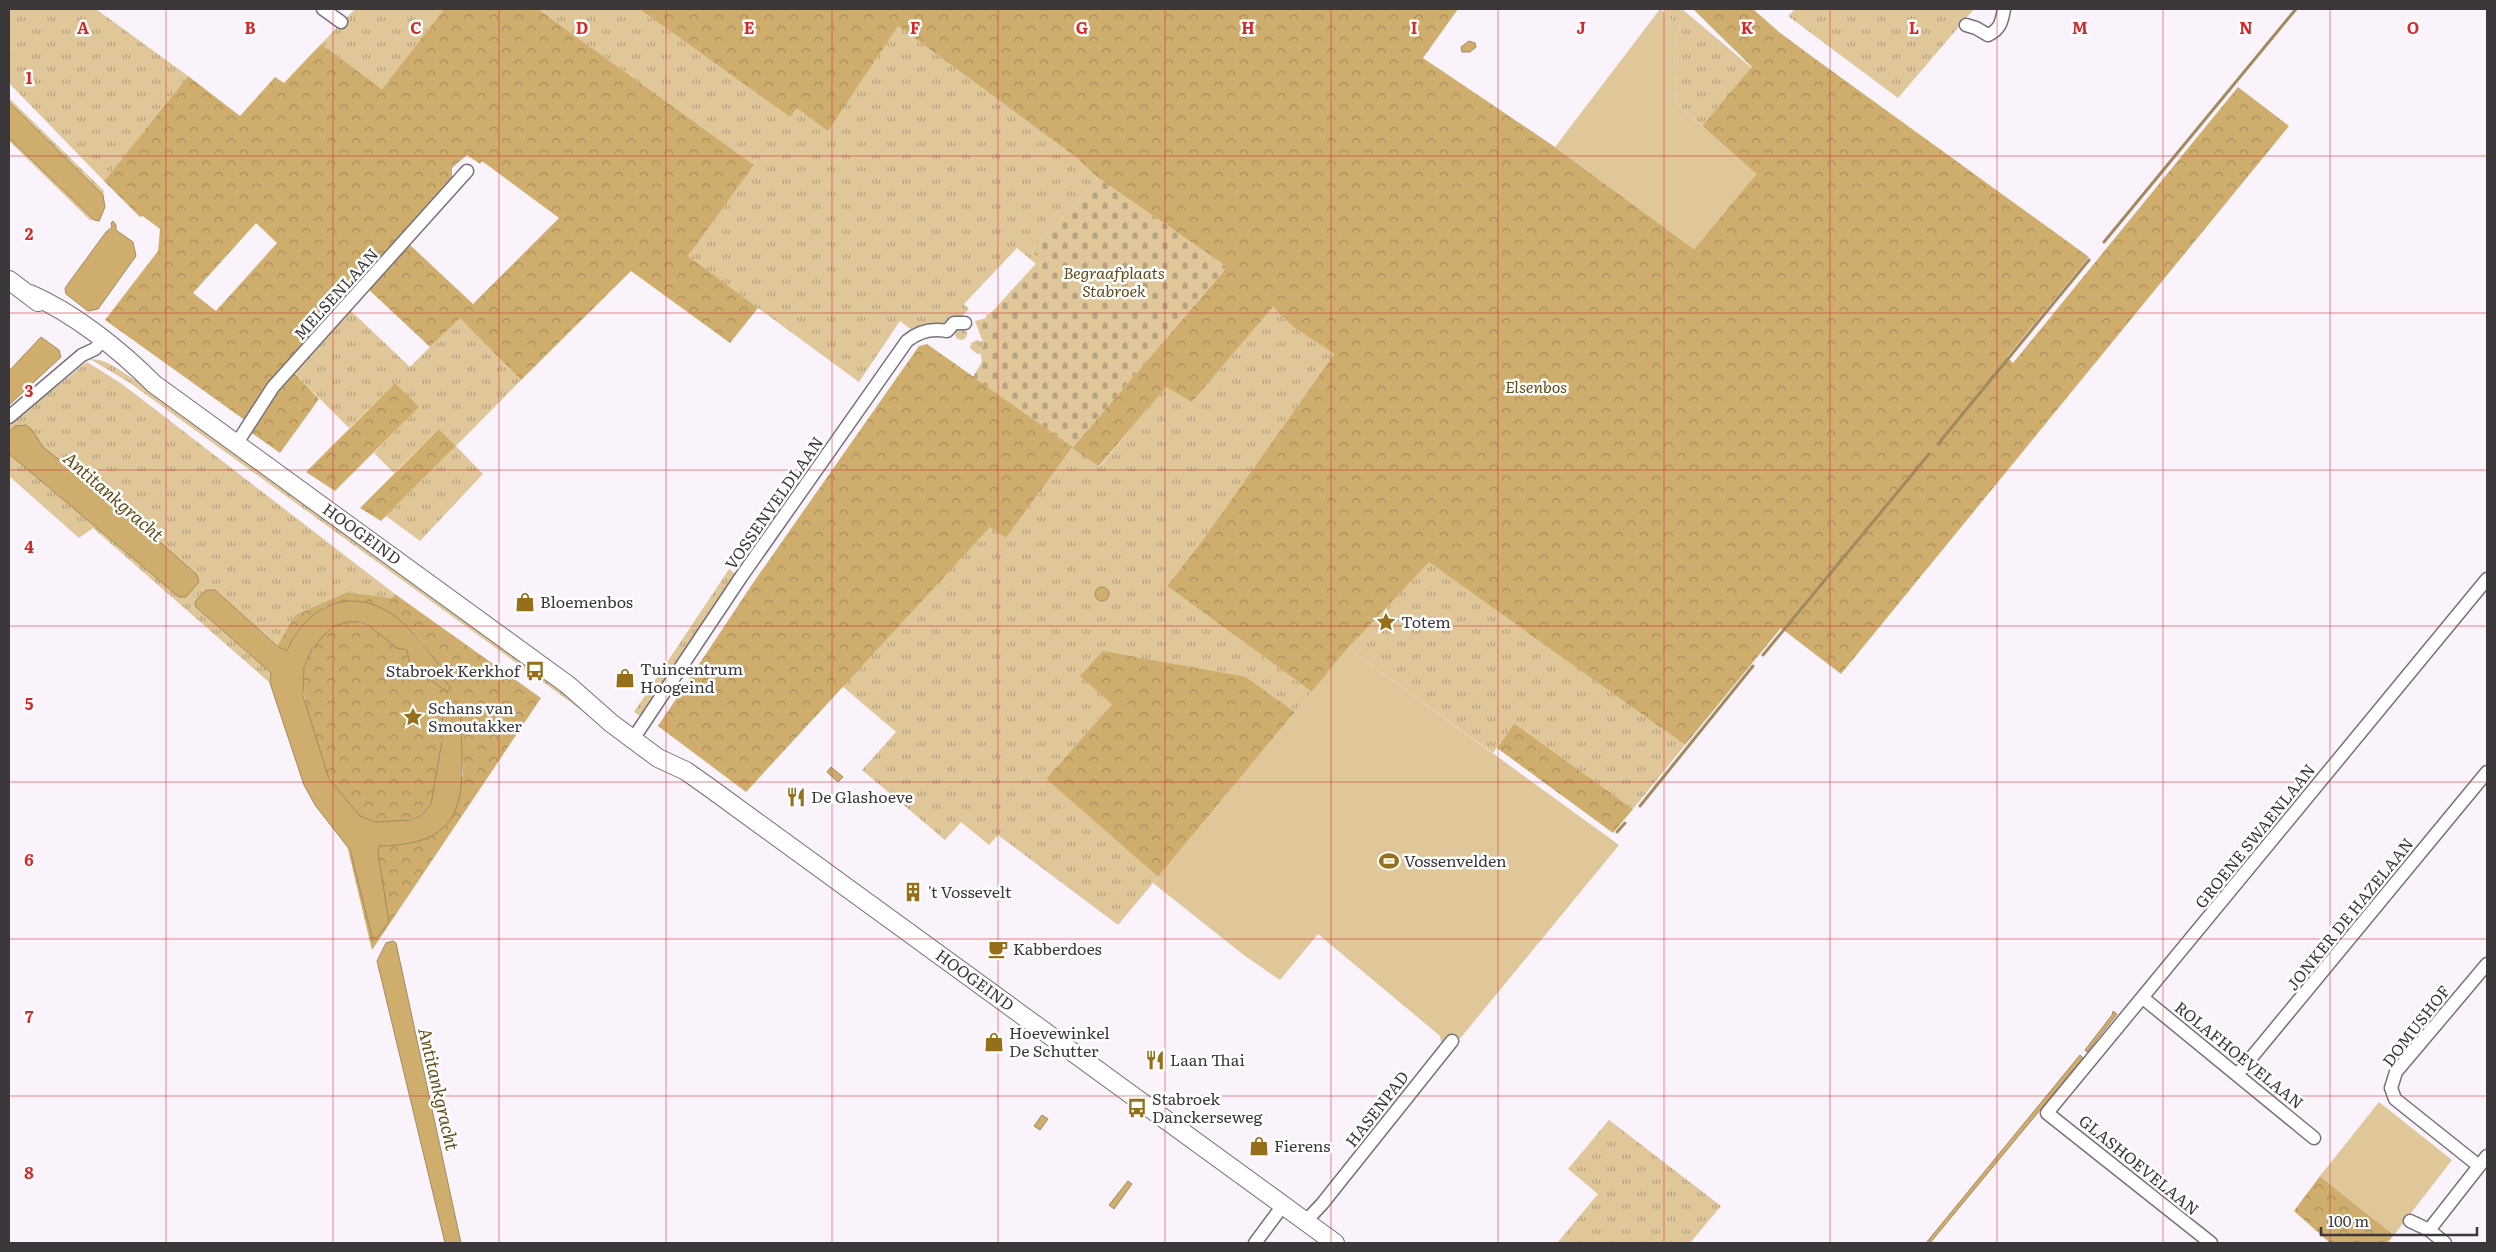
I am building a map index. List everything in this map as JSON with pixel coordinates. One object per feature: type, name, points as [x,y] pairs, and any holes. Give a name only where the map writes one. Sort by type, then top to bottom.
[{"type":"main road","name":"HOOGEIND","points":[[9,280],[30,294],[54,319],[98,344],[130,372],[154,384],[237,443],[568,685],[597,712],[636,734],[658,758],[686,771],[1336,1243]]},
{"type":"street","points":[[323,9],[341,22]]},
{"type":"street","points":[[1966,25],[1988,35],[1994,33],[2002,21],[2004,9]]},
{"type":"street","name":"MELSENLAAN","points":[[237,443],[273,387],[467,171]]},
{"type":"street","name":"VOSSENVELDLAAN","points":[[636,734],[741,577],[907,342],[922,332],[935,329],[947,331],[954,323],[965,323]]},
{"type":"street","points":[[9,417],[82,355],[98,344]]},
{"type":"street","name":"GROENE SWAENLAAN","points":[[2047,1113],[2487,579]]},
{"type":"street","name":"JONKER DE HAZELAAN","points":[[2237,1075],[2487,772]]},
{"type":"street","name":"DOMUSHOF","points":[[2483,1161],[2395,1099],[2391,1088],[2396,1072],[2487,964]]},
{"type":"street","name":"ROLAFHOEVELAAN","points":[[2143,998],[2314,1138]]},
{"type":"street","name":"HASENPAD","points":[[1306,1221],[1452,1041]]},
{"type":"street","name":"GLASHOEVELAAN","points":[[2047,1113],[2211,1243]]},
{"type":"street","points":[[2429,1230],[2483,1161]]},
{"type":"street","points":[[1255,1243],[1284,1204]]},
{"type":"street","points":[[2410,1221],[2429,1230],[2445,1243]]},
{"type":"green space","points":[[9,9],[96,9],[188,76],[104,181],[9,83]]},
{"type":"green space","points":[[355,9],[444,9],[382,89],[321,44]]},
{"type":"green space","points":[[444,9],[538,9],[754,165],[688,256],[758,308],[730,343],[631,271],[521,380],[460,318],[430,347],[367,288],[408,243],[473,304],[559,218],[482,161],[480,164],[467,155],[452,168],[452,182],[246,421],[105,320],[158,251],[160,229],[143,216],[140,217],[104,181],[188,76],[240,116],[275,77],[284,83],[321,44],[382,89]],"holes":[[[256,223],[277,243],[216,311],[193,293]]]},
{"type":"green space","points":[[538,9],[639,9],[789,116],[797,107],[898,26],[1077,158],[1098,178],[1032,251],[1041,259],[1036,264],[1017,248],[964,304],[969,309],[962,316],[951,321],[913,331],[900,321],[859,382],[687,256],[754,165]]},
{"type":"green space","name":"Elsenbos","points":[[639,9],[1458,9],[1423,58],[1555,147],[1694,249],[1756,174],[1702,126],[1752,67],[1693,9],[1753,9],[1779,32],[1814,58],[2089,257],[2007,357],[2013,363],[2238,87],[2289,126],[1841,674],[1781,628],[1685,745],[1429,562],[1348,648],[1312,692],[1167,586],[1202,541],[1334,354],[1293,327],[1273,307],[1192,402],[1166,387],[1099,466],[1072,448],[1006,538],[990,527],[746,792],[658,726],[753,583],[919,346],[927,344],[1073,447],[1227,267],[1098,178],[1077,158],[898,26],[828,131],[797,108],[790,117]]},
{"type":"green space","points":[[1660,9],[1679,26],[1674,58],[1677,104],[1756,174],[1694,249],[1555,147]]},
{"type":"green space","points":[[1664,9],[1682,9],[1752,68],[1702,126],[1677,104],[1674,58],[1679,26],[1665,14]]},
{"type":"green space","points":[[1795,9],[1974,9],[1898,98],[1788,16]]},
{"type":"green space","points":[[9,98],[104,191],[103,195],[9,106]]},
{"type":"green space","points":[[9,134],[93,216],[94,220],[90,220],[9,141]]},
{"type":"green space","name":"Begraafplaats Stabroek","points":[[1098,178],[1227,267],[1073,447],[973,377],[982,362],[980,350],[984,345],[975,321],[986,318],[986,315],[990,314],[1040,259],[1032,251]]},
{"type":"green space","points":[[1273,307],[1293,327],[1334,354],[1202,541],[1167,586],[1312,692],[1295,712],[1246,677],[1112,704],[1046,779],[1158,877],[1118,925],[998,835],[989,845],[961,822],[945,840],[862,770],[896,732],[842,686],[990,526],[1006,538],[1073,447],[1100,466],[1166,386],[1192,402]]},
{"type":"green space","points":[[349,309],[410,367],[460,317],[521,380],[456,446],[439,429],[394,473],[374,453],[418,407],[395,383],[349,428],[292,371]]},
{"type":"green space","points":[[963,328],[966,329],[966,339],[959,340],[956,339],[955,332],[956,329]]},
{"type":"green space","points":[[977,340],[983,342],[984,345],[980,350],[981,354],[977,354],[970,348],[971,343]]},
{"type":"green space","points":[[90,359],[111,364],[142,383],[585,705],[605,727],[130,383]]},
{"type":"green space","points":[[87,362],[122,384],[395,594],[392,598],[347,592],[295,615],[277,646],[215,590],[196,607],[271,673],[270,683],[93,528],[79,538],[9,476],[9,425]]},
{"type":"green space","points":[[292,371],[319,399],[280,453],[249,431]]},
{"type":"green space","points":[[395,383],[419,407],[335,491],[306,472]]},
{"type":"green space","points":[[439,429],[456,446],[381,521],[360,508]]},
{"type":"green space","points":[[456,446],[483,474],[420,541],[386,516]]},
{"type":"green space","points":[[1429,561],[1685,745],[1633,809],[1514,723],[1493,753],[1348,648]]},
{"type":"green space","points":[[729,569],[736,574],[641,717],[634,712]]},
{"type":"green space","points":[[347,592],[392,598],[395,594],[541,698],[372,950],[347,845],[354,863],[378,853],[379,846],[408,844],[463,776],[461,735],[442,720],[441,751],[436,789],[430,806],[419,816],[409,820],[394,822],[382,823],[371,821],[356,813],[343,799],[326,773],[305,702],[304,669],[308,657],[317,642],[336,626],[348,622],[357,622],[365,624],[392,643],[407,650],[411,665],[440,675],[441,667],[420,640],[399,620],[326,606],[303,625],[294,637],[288,651],[277,646],[295,615]]},
{"type":"green space","name":"Vossenvelden","points":[[1348,648],[1619,845],[1449,1052],[1442,1047],[1440,1036],[1318,934],[1280,980],[1245,956],[1153,883]]},
{"type":"green space","points":[[1103,651],[1246,677],[1295,712],[1158,877],[1046,779],[1112,704],[1080,676]]},
{"type":"green space","points":[[1514,723],[1633,809],[1613,833],[1497,748]]},
{"type":"green space","points":[[2379,1102],[2452,1160],[2394,1235],[2320,1176]]},
{"type":"green space","points":[[1609,1120],[1721,1206],[1690,1243],[1558,1242],[1598,1194],[1568,1169]]},
{"type":"green space","points":[[2320,1176],[2394,1235],[2387,1243],[2330,1243],[2294,1211]]},
{"type":"water","points":[[1469,41],[1475,43],[1476,47],[1470,52],[1462,52],[1461,47]]},
{"type":"water","points":[[9,102],[103,195],[105,207],[99,221],[94,220],[9,138]]},
{"type":"water","points":[[113,221],[116,225],[116,230],[133,242],[136,256],[98,309],[88,311],[66,294],[65,288],[106,232],[112,227],[111,223]]},
{"type":"water","points":[[41,337],[59,350],[61,357],[9,405],[9,371]]},
{"type":"water","name":"Antitankgracht","points":[[26,425],[44,448],[125,511],[197,575],[199,582],[186,597],[179,597],[9,454],[9,432],[15,426]]},
{"type":"water","points":[[1102,587],[1107,589],[1109,594],[1107,599],[1102,601],[1097,599],[1095,594],[1097,589]]},
{"type":"water","points":[[206,590],[215,590],[277,646],[287,651],[296,634],[308,620],[321,610],[336,603],[352,601],[368,603],[385,610],[401,621],[417,637],[441,667],[440,675],[451,688],[450,690],[446,691],[410,665],[407,650],[397,648],[368,625],[360,622],[346,622],[333,627],[324,635],[312,649],[304,667],[303,696],[329,779],[360,816],[375,822],[411,820],[422,815],[431,804],[442,741],[443,707],[458,704],[461,709],[462,761],[458,804],[449,821],[434,834],[411,843],[379,846],[378,853],[389,922],[377,938],[372,937],[350,850],[315,805],[304,785],[270,683],[271,673],[196,607],[195,602]]},
{"type":"water","points":[[831,767],[843,777],[838,782],[827,772]]},
{"type":"water","points":[[393,941],[396,943],[461,1243],[445,1243],[377,961],[386,943]]},
{"type":"water","points":[[2113,1011],[2117,1014],[2087,1052],[2085,1050],[2112,1015]]},
{"type":"water","points":[[2080,1055],[2083,1058],[1930,1243],[1926,1243]]},
{"type":"water","points":[[1042,1115],[1048,1119],[1040,1130],[1034,1126]]},
{"type":"water","points":[[1128,1181],[1132,1184],[1114,1209],[1109,1205]]},
{"type":"waterway","points":[[2104,242],[2296,9]]},
{"type":"waterway","points":[[1938,444],[2089,260]]},
{"type":"waterway","points":[[1763,655],[1929,454]]},
{"type":"waterway","points":[[1640,806],[1753,666]]},
{"type":"waterway","points":[[1617,832],[1625,823]]},
{"type":"place","name":"Bloemenbos","points":[[525,602]]},
{"type":"place","name":"Totem","points":[[1386,622]]},
{"type":"place","name":"Stabroek Kerkhof","points":[[535,671]]},
{"type":"place","name":"Tuincentrum Hoogeind","points":[[625,678]]},
{"type":"place","name":"Schans van Smoutakker","points":[[413,717]]},
{"type":"place","name":"De Glashoeve","points":[[796,797]]},
{"type":"place","name":"Vossenvelden","points":[[1389,861]]},
{"type":"place","name":"'t Vossevelt","points":[[913,892]]},
{"type":"place","name":"Kabberdoes","points":[[998,949]]},
{"type":"place","name":"Hoevewinkel De Schutter","points":[[994,1042]]},
{"type":"place","name":"Laan Thai","points":[[1155,1060]]},
{"type":"place","name":"Stabroek Danckerseweg","points":[[1137,1108]]},
{"type":"place","name":"Fierens","points":[[1259,1146]]}]
